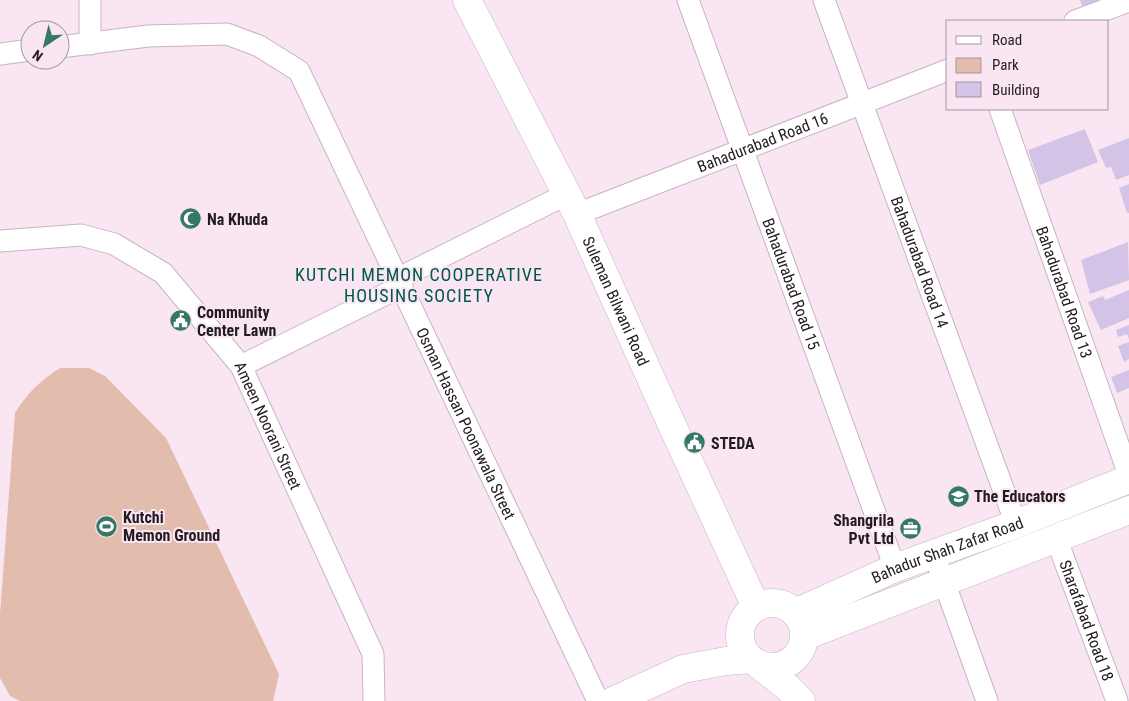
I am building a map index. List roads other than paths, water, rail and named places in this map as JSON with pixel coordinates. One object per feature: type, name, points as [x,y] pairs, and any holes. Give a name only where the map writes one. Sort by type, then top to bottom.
[{"type":"street","points":[[90,0],[90,44]]},
{"type":"street","name":"Suleman Bilwani Road","points":[[468,0],[572,204],[666,412],[749,617]]},
{"type":"street","name":"Bahadurabad Road 15","points":[[688,0],[741,150],[895,568]]},
{"type":"street","name":"Bahadurabad Road 14","points":[[824,0],[1016,524]]},
{"type":"street","points":[[1079,20],[1129,1]]},
{"type":"street","name":"Osman Hassan Poonawala Street","points":[[70,46],[148,36],[227,34],[259,46],[299,71],[598,701]]},
{"type":"street","points":[[0,54],[20,51]]},
{"type":"street","name":"Bahadurabad Road 16","points":[[241,366],[400,282],[572,204],[741,150],[946,71]]},
{"type":"street","name":"Bahadurabad Road 13","points":[[1000,110],[1129,474]]},
{"type":"street","name":"Ameen Noorani Street","points":[[0,241],[81,235],[114,244],[163,273],[241,366],[373,654],[374,701]]},
{"type":"street","name":"Bahadur Shah Zafar Road","points":[[800,634],[895,568],[1016,524],[1129,479]]},
{"type":"street","name":"Bahadur Shah Zafar Road","points":[[800,634],[944,582],[1129,510]]},
{"type":"street","name":"Sharafabad Road 18","points":[[1056,538],[1118,701]]},
{"type":"street","points":[[934,554],[987,701]]},
{"type":"street","points":[[613,701],[683,669],[704,657],[766,604],[775,603],[785,605],[800,634],[810,701]]},
{"type":"street","points":[[749,617],[741,644],[754,662],[788,687],[801,701]]},
{"type":"street","points":[[683,669],[726,661],[754,662],[769,668],[780,667],[790,662],[800,634]]},
{"type":"place","name":"Na Khuda","points":[[191,219]]},
{"type":"place","name":"Community Center Lawn","points":[[181,321]]},
{"type":"place","name":"STEDA","points":[[695,443]]},
{"type":"place","name":"The Educators","points":[[958,496]]},
{"type":"place","name":"Kutchi Memon Ground","points":[[107,526]]},
{"type":"place","name":"Shangrila Pvt Ltd","points":[[910,529]]},
{"type":"district","name":"KUTCHI MEMON COOPERATIVE HOUSING SOCIETY","points":[[419,284]]}]
